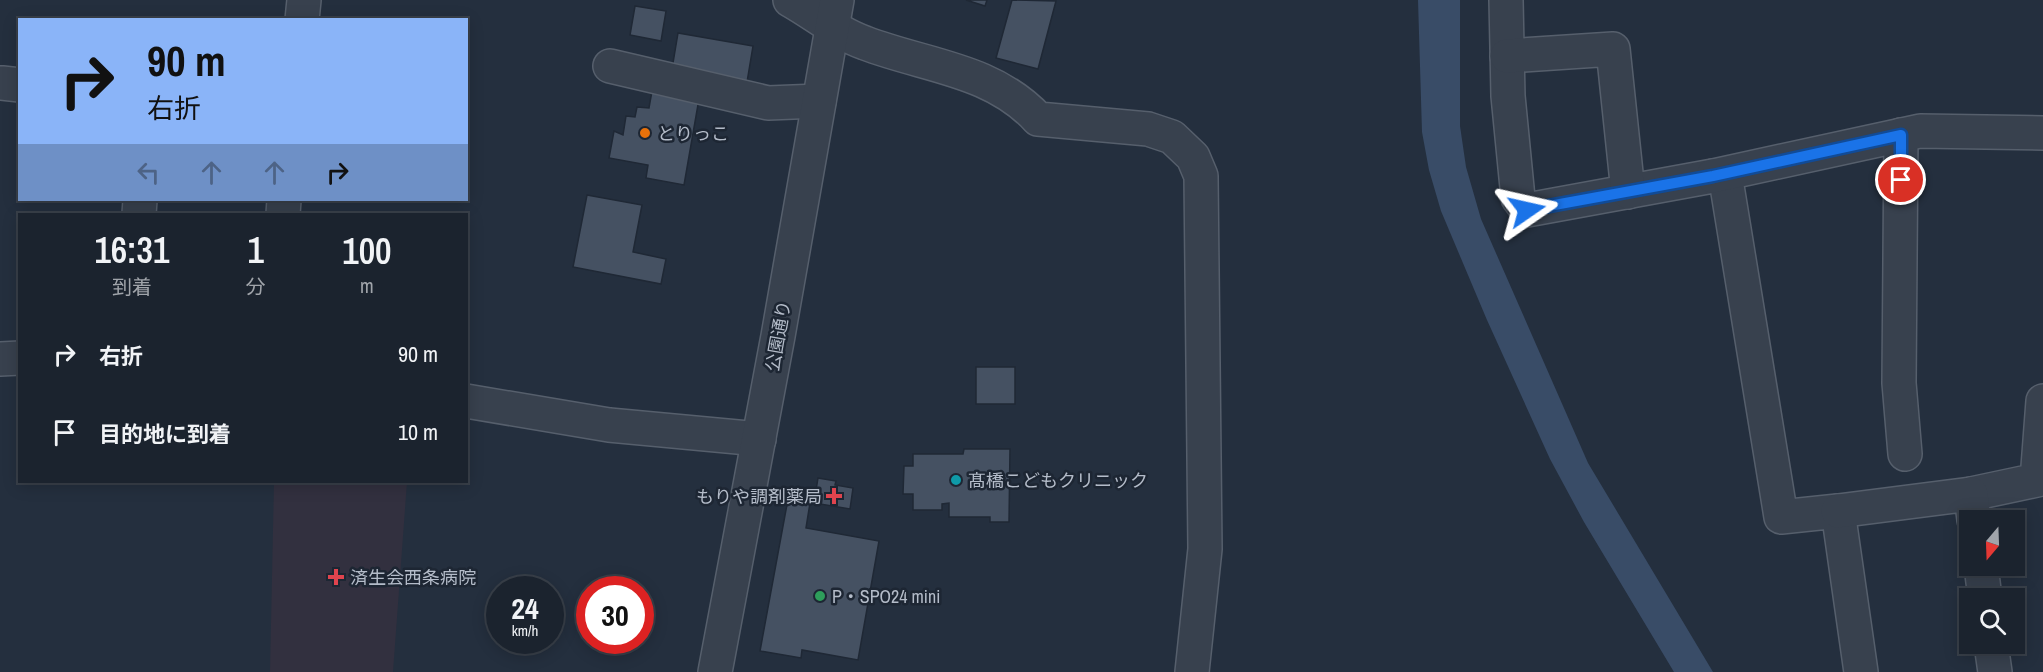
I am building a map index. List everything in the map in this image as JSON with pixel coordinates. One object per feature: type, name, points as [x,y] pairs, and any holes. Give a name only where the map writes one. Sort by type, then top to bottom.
[{"type":"street","points":[[302,18],[304,0]]},
{"type":"street","points":[[790,0],[835,14],[864,43],[973,74],[1022,101],[1038,119],[1148,129],[1172,137],[1193,157],[1201,176],[1204,261],[1206,549],[1192,672]]},
{"type":"street","points":[[1506,0],[1507,56],[1518,198],[1527,210],[1713,176],[1920,131],[2043,133]]},
{"type":"street","name":"公園通り","points":[[715,672],[835,14]]},
{"type":"street","points":[[1507,56],[1613,49],[1628,192]]},
{"type":"street","points":[[610,66],[768,103],[819,101]]},
{"type":"street","points":[[1901,135],[1899,383],[1905,454]]},
{"type":"street","points":[[1713,176],[1726,180],[1781,517],[1838,511],[1973,507],[2037,480],[2043,401]]},
{"type":"street","points":[[0,359],[18,358]]},
{"type":"street","points":[[468,401],[609,425],[759,439]]},
{"type":"street","points":[[1838,511],[1861,672]]},
{"type":"street","points":[[1992,654],[1995,672]]},
{"type":"shaded area","name":"済生会西条病院","points":[[274,483],[407,483],[393,672],[270,672]]},
{"type":"water","points":[[1418,0],[1460,0],[1460,126],[1466,167],[1481,219],[1588,463],[1713,672],[1674,672],[1584,522],[1550,459],[1487,320],[1441,211],[1429,170],[1422,132]]},
{"type":"building","points":[[966,0],[987,0],[985,6]]},
{"type":"building","points":[[1012,0],[1056,1],[1038,69],[996,58]]},
{"type":"building","points":[[635,6],[666,11],[661,41],[630,35]]},
{"type":"building","points":[[678,33],[753,46],[746,88],[671,75]]},
{"type":"building","points":[[652,91],[699,99],[684,185],[646,178],[648,165],[609,158],[614,131],[623,135],[626,116],[635,117],[637,107],[649,108]]},
{"type":"building","points":[[587,195],[642,205],[633,252],[666,259],[661,284],[573,267]]},
{"type":"building","points":[[976,367],[1015,367],[1015,404],[976,404]]},
{"type":"building","name":"髙橋こどもクリニック","points":[[964,449],[1010,449],[1009,522],[990,522],[990,517],[949,517],[949,503],[942,504],[942,510],[913,510],[913,494],[903,494],[904,466],[913,466],[913,454],[963,454]]},
{"type":"building","name":"もりや調剤薬局","points":[[818,478],[836,481],[835,485],[853,488],[850,509],[814,503]]},
{"type":"building","name":"P・SPO24 mini","points":[[788,499],[810,503],[806,528],[879,541],[858,660],[802,650],[801,658],[760,651]]},
{"type":"place","name":"とりっこ","points":[[645,133]]},
{"type":"place","name":"髙橋こどもクリニック","points":[[956,480]]},
{"type":"place","name":"もりや調剤薬局","points":[[834,496]]},
{"type":"place","name":"済生会西条病院","points":[[336,577]]},
{"type":"place","name":"P・SPO24 mini","points":[[820,596]]},
{"type":"route","points":[[1527,210],[1713,176],[1901,135],[1901,180]]}]
